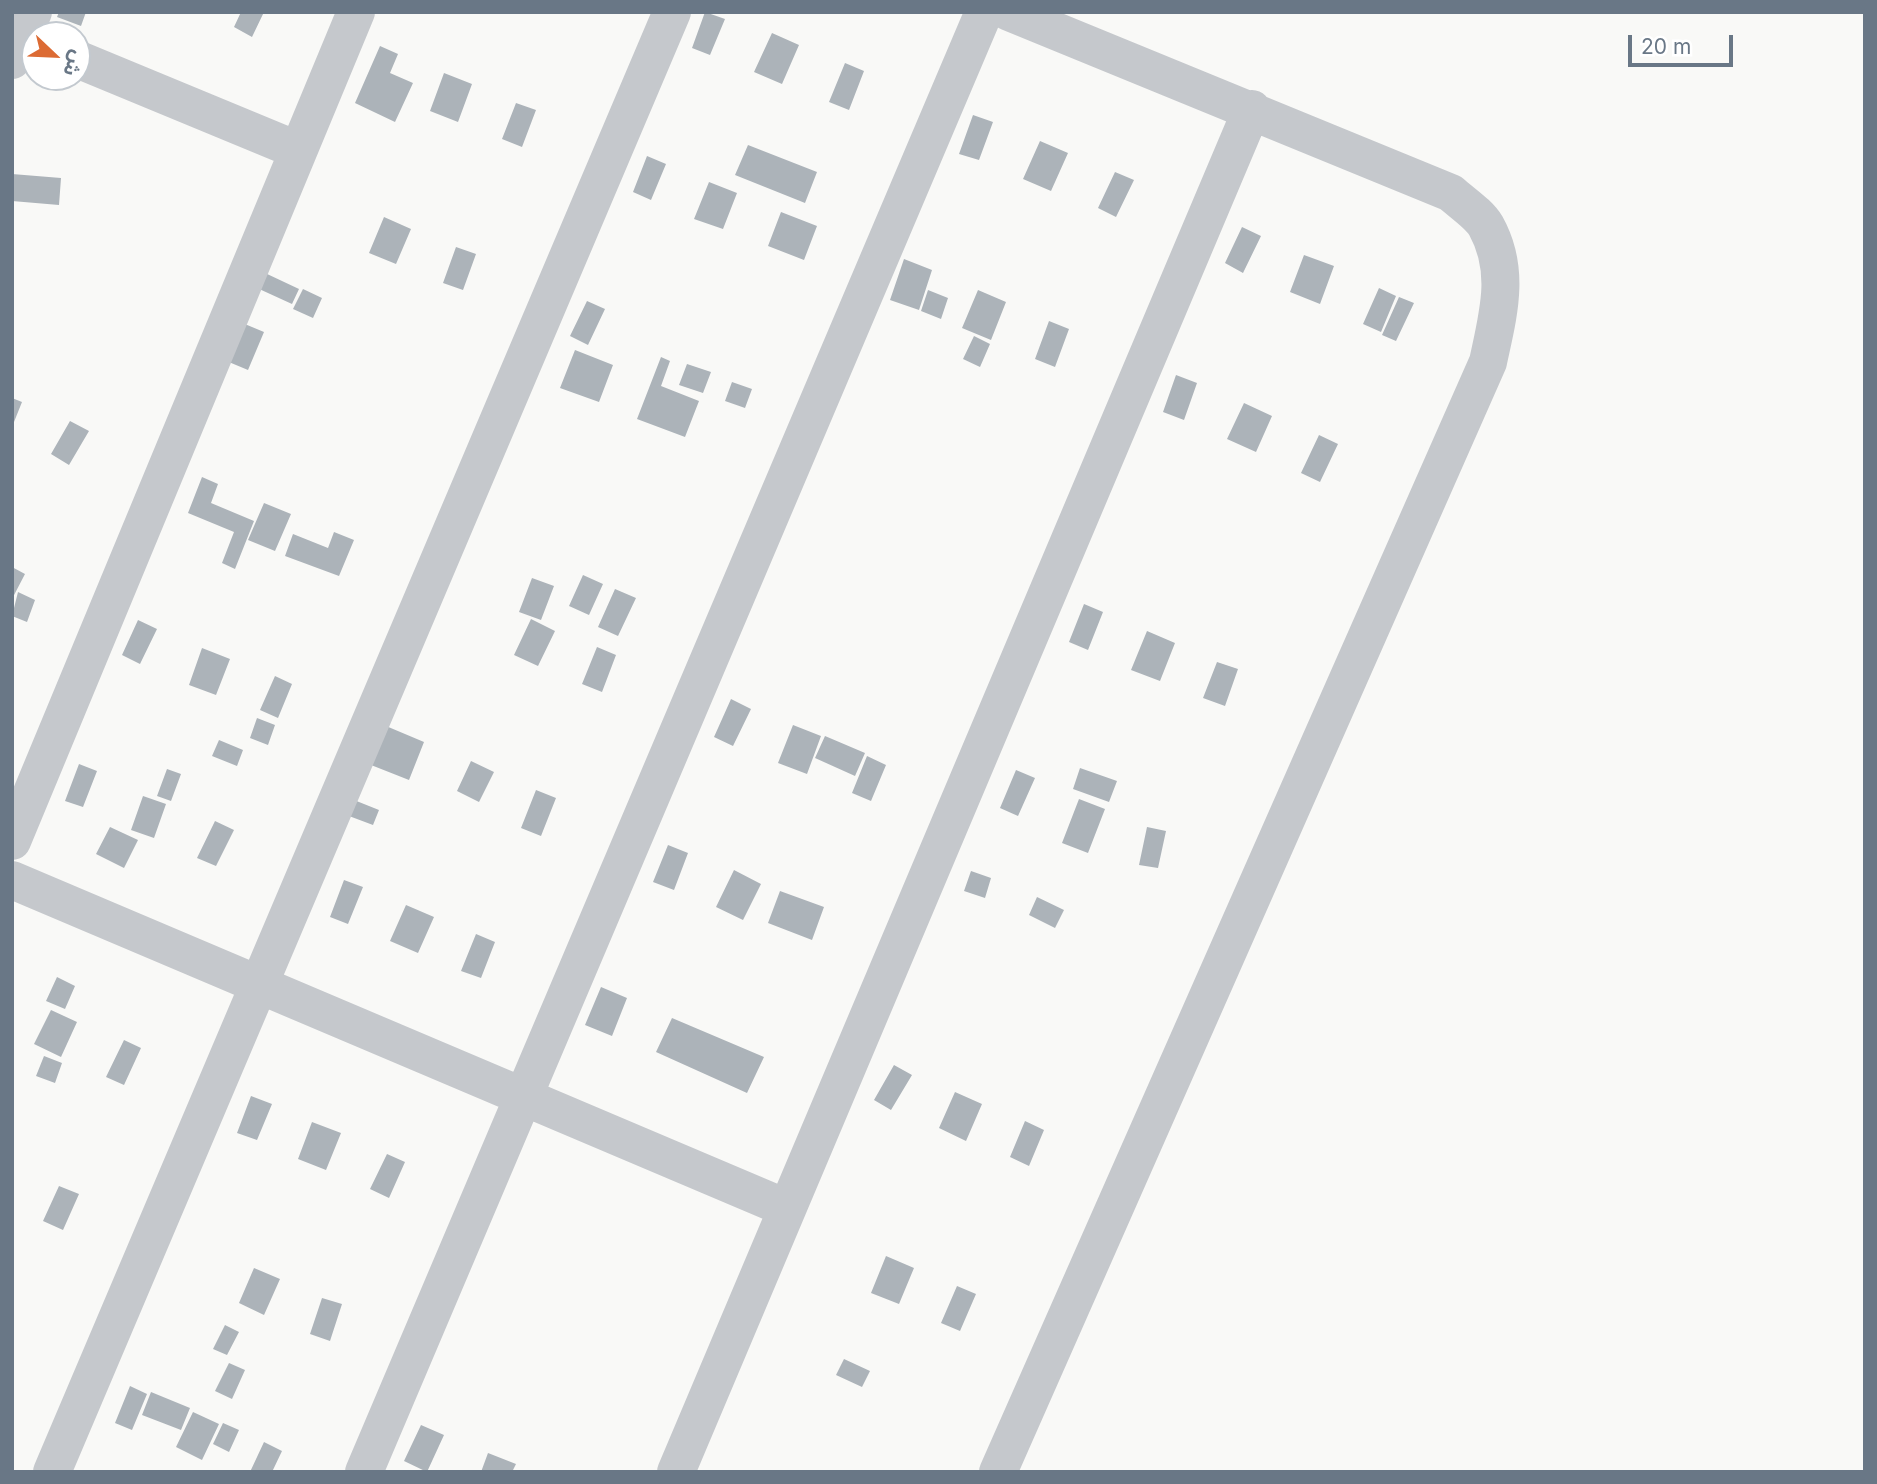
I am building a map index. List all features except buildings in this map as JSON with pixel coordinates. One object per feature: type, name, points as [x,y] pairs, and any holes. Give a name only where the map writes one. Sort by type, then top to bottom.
[{"type":"street","points":[[12,841],[356,12]]},
{"type":"street","points":[[52,1472],[672,12]]},
{"type":"street","points":[[364,1472],[984,12]]},
{"type":"street","points":[[998,1472],[1488,362],[1501,303],[1501,264],[1485,224],[1451,193],[1252,109],[1009,12]]},
{"type":"street","points":[[91,65],[297,150]]},
{"type":"street","points":[[676,1472],[1252,109]]},
{"type":"street","points":[[12,880],[786,1208]]}]
